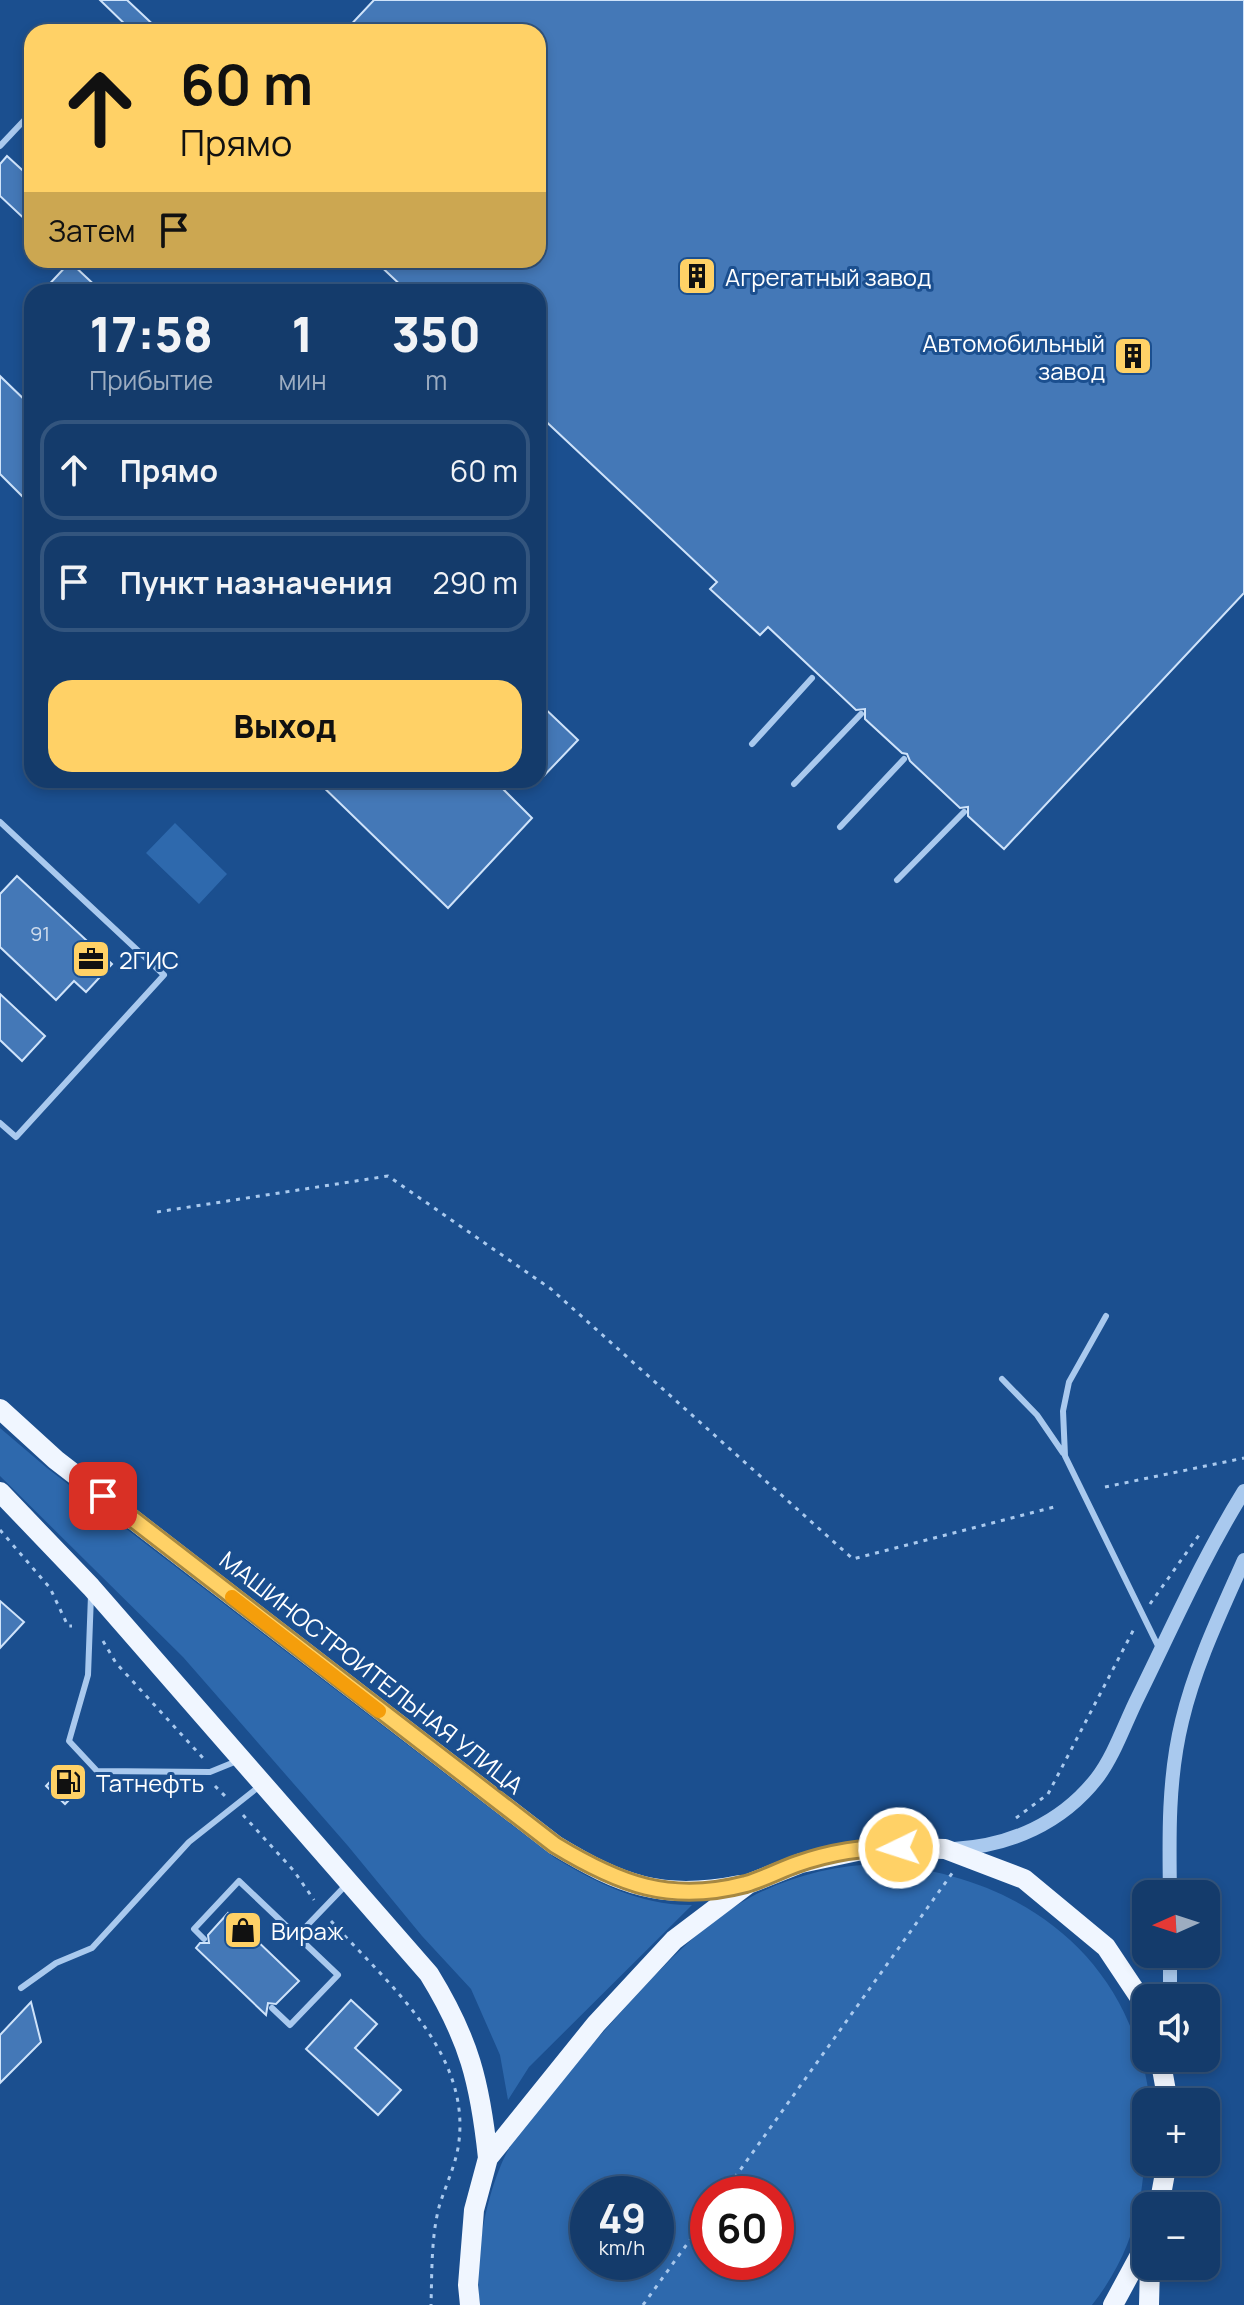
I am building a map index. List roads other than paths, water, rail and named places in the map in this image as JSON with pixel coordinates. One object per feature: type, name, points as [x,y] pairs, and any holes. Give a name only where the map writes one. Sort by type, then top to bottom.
[{"type":"main road","name":"МАШИНОСТРОИТЕЛЬНАЯ УЛИЦА","points":[[0,1409],[56,1460],[555,1845],[589,1866],[628,1883],[664,1892],[705,1892],[748,1884]]},
{"type":"main road","points":[[0,1492],[91,1587],[243,1758],[429,1974],[453,2014],[473,2061],[483,2107],[488,2158],[474,2210],[468,2285],[470,2305]]},
{"type":"main road","points":[[488,2158],[596,2024],[674,1940],[748,1884],[801,1863],[876,1847],[954,1853],[1024,1879],[1106,1947],[1132,1986]]},
{"type":"main road","points":[[1113,2305],[1132,2270]]},
{"type":"main road","points":[[1149,2305],[1150,2280]]},
{"type":"street","points":[[954,1853],[1023,1836],[1064,1812],[1098,1777],[1213,1542],[1244,1491]]},
{"type":"street","points":[[1170,1880],[1169,1809],[1182,1721],[1216,1624],[1244,1560]]},
{"type":"lane","points":[[0,146],[24,120]]},
{"type":"lane","points":[[752,744],[812,678]]},
{"type":"lane","points":[[794,784],[861,714]]},
{"type":"lane","points":[[840,827],[904,759]]},
{"type":"lane","points":[[897,880],[964,812]]},
{"type":"lane","points":[[0,822],[164,975],[16,1137],[0,1123]]},
{"type":"lane","points":[[1065,1456],[1063,1411],[1069,1382],[1106,1316]]},
{"type":"lane","points":[[1002,1379],[1037,1415],[1065,1456],[1160,1651]]},
{"type":"lane","points":[[91,1587],[88,1675],[69,1741],[97,1771],[210,1772],[243,1758]]},
{"type":"lane","points":[[21,1988],[56,1963],[92,1948],[189,1842],[264,1783]]},
{"type":"lane","points":[[204,1939],[194,1929],[239,1881],[338,1975],[290,2025],[272,2008]]},
{"type":"lane","points":[[297,1936],[348,1882]]},
{"type":"place","name":"Агрегатный завод","points":[[697,276]]},
{"type":"place","name":"Автомобильный завод","points":[[1133,356]]},
{"type":"place","name":"2ГИС","points":[[91,959]]},
{"type":"place","name":"Татнефть","points":[[68,1782]]},
{"type":"place","name":"Вираж","points":[[243,1930]]}]
